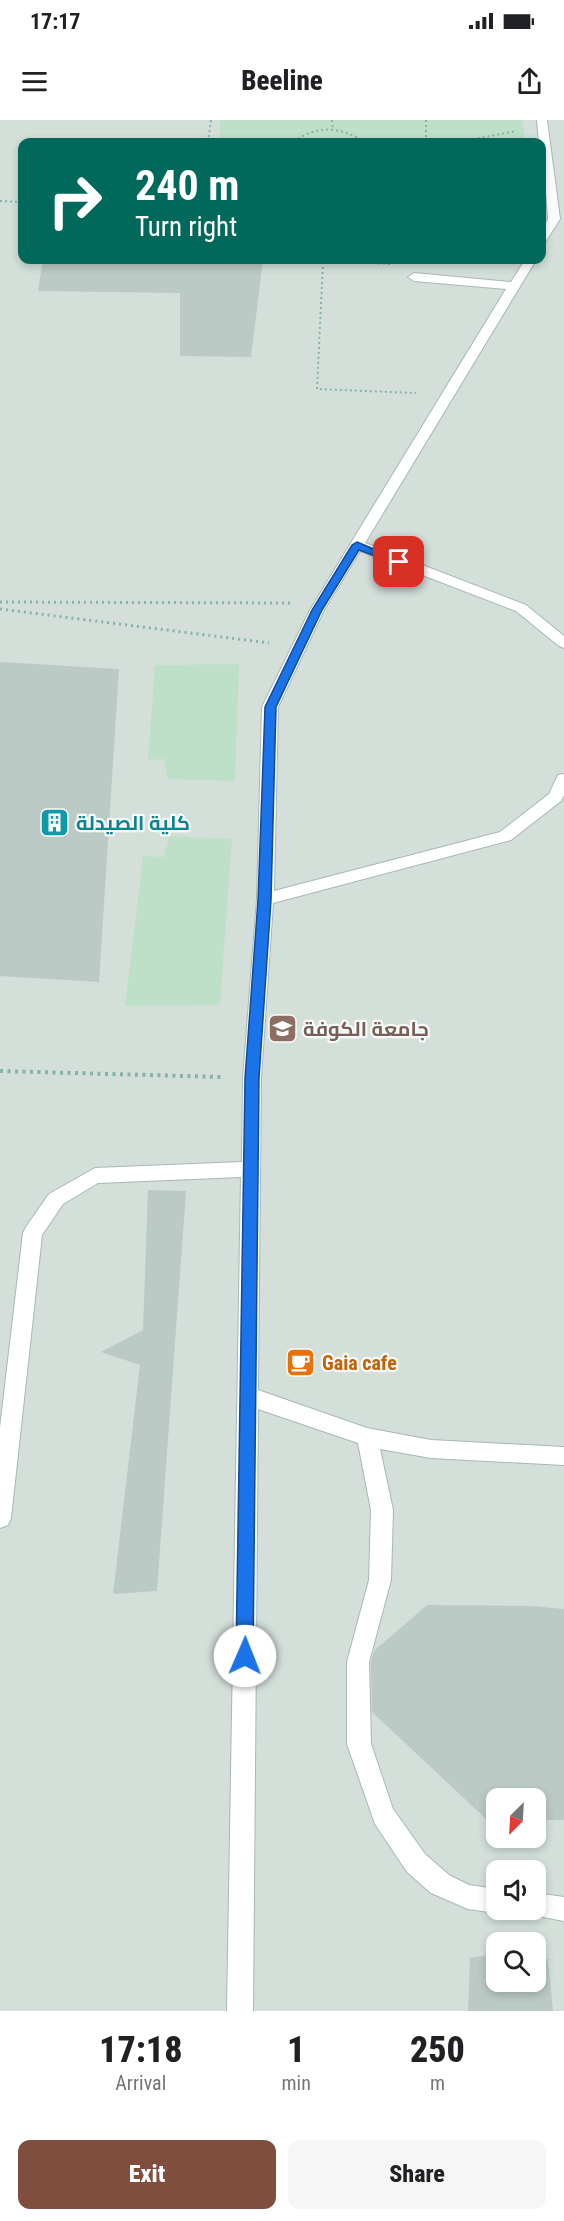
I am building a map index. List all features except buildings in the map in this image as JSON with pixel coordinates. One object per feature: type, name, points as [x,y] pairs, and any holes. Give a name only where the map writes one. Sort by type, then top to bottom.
[{"type":"lane","points":[[542,120],[545,138]]},
{"type":"lane","points":[[546,148],[559,219],[546,234]]},
{"type":"lane","points":[[240,2011],[252,1078],[265,900],[270,707],[317,610],[527,264]]},
{"type":"lane","points":[[414,277],[513,286]]},
{"type":"lane","points":[[357,545],[521,608],[564,643]]},
{"type":"lane","points":[[265,900],[505,836],[555,797],[564,779]]},
{"type":"lane","points":[[0,1518],[33,1233],[56,1199],[95,1176],[251,1169]]},
{"type":"lane","points":[[248,1396],[367,1437],[431,1449],[564,1456]]},
{"type":"lane","points":[[367,1437],[382,1510],[381,1580],[358,1662],[359,1744],[383,1816],[416,1863],[440,1884],[468,1897],[486,1899]]},
{"type":"lane","points":[[546,1906],[564,1909]]},
{"type":"path","points":[[209,138],[211,120]]},
{"type":"path","points":[[332,120],[333,130]]},
{"type":"path","points":[[426,120],[426,138]]},
{"type":"path","points":[[298,138],[309,132],[333,130],[358,138]]},
{"type":"path","points":[[480,138],[524,130]]},
{"type":"path","points":[[0,201],[18,201]]},
{"type":"path","points":[[323,264],[317,389],[423,393]]},
{"type":"path","points":[[0,602],[294,603]]},
{"type":"path","points":[[0,609],[269,643]]},
{"type":"path","points":[[0,1071],[252,1078]]},
{"type":"shaded area","name":"جامعة الكوفة","points":[[0,120],[564,120],[564,2011],[0,2011]]},
{"type":"green space","points":[[220,120],[522,120],[524,138],[220,138]]},
{"type":"green space","points":[[239,664],[235,781],[168,779],[164,759],[148,760],[155,665]]},
{"type":"green space","points":[[169,836],[232,839],[220,1005],[125,1006],[143,856],[164,857]]},
{"type":"place","name":"كلية الصيدلة","points":[[55,823]]},
{"type":"place","name":"جامعة الكوفة","points":[[282,1029]]},
{"type":"place","name":"Gaia cafe","points":[[301,1363]]},
{"type":"route","points":[[245,1656],[252,1078],[265,900],[270,707],[317,610],[357,545],[399,562]]}]
